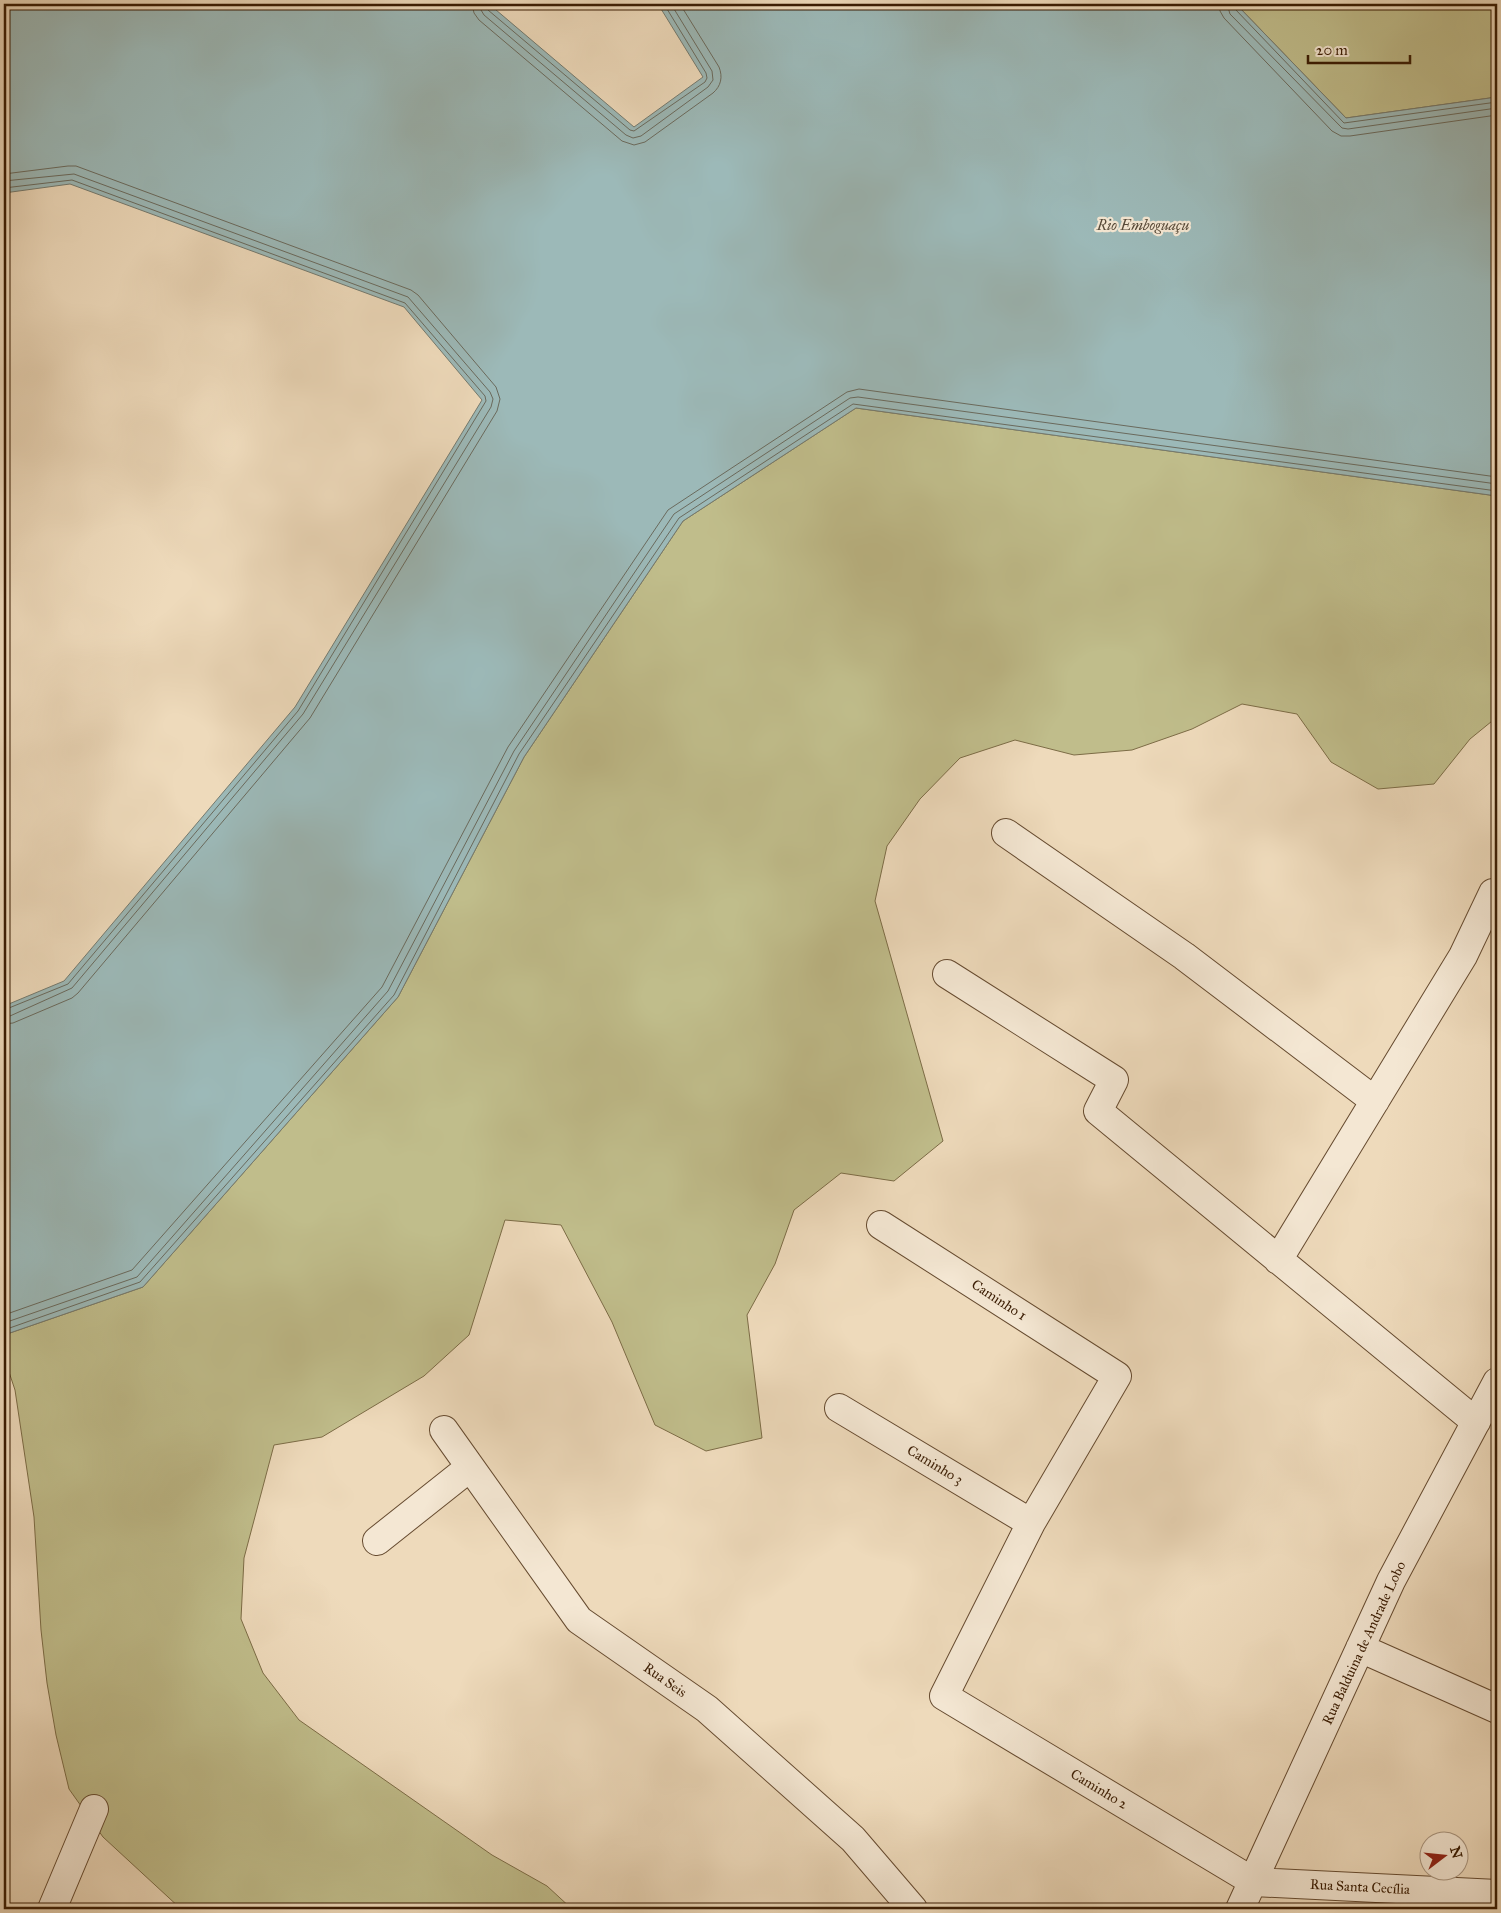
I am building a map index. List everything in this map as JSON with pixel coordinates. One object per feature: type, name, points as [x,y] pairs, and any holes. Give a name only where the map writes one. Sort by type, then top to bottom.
[{"type":"street","points":[[1006,833],[1184,956],[1375,1101]]},
{"type":"street","points":[[1278,1260],[1463,956],[1493,894]]},
{"type":"street","points":[[947,974],[1114,1080],[1098,1111],[1476,1422]]},
{"type":"street","name":"Caminho 1","points":[[881,1225],[1117,1376],[1030,1523]]},
{"type":"street","name":"Rua Balduina de Andrade Lobo","points":[[1240,1909],[1391,1581],[1497,1382]]},
{"type":"street","name":"Caminho 3","points":[[839,1408],[1030,1523]]},
{"type":"street","name":"Rua Seis","points":[[444,1430],[469,1468],[580,1620],[707,1709],[853,1838],[913,1909]]},
{"type":"street","points":[[377,1541],[469,1468]]},
{"type":"street","name":"Caminho 2","points":[[1030,1523],[944,1696],[1254,1882]]},
{"type":"street","points":[[1360,1648],[1497,1709]]},
{"type":"street","points":[[52,1909],[94,1809]]},
{"type":"street","name":"Rua Santa Cecília","points":[[1254,1882],[1497,1894]]},
{"type":"shaded area","points":[[1236,4],[1497,4],[1497,97],[1346,118]]},
{"type":"shaded area","points":[[856,408],[1497,496],[1497,717],[1470,739],[1434,784],[1378,789],[1331,762],[1297,714],[1242,704],[1192,729],[1132,750],[1074,755],[1015,740],[960,758],[920,799],[887,846],[875,901],[943,1141],[894,1181],[841,1173],[794,1210],[775,1264],[747,1315],[762,1438],[706,1451],[655,1425],[612,1322],[561,1225],[505,1220],[469,1335],[424,1376],[322,1437],[274,1445],[244,1558],[241,1619],[263,1673],[299,1720],[492,1855],[547,1886],[572,1909],[181,1909],[103,1837],[69,1789],[56,1735],[47,1683],[41,1630],[34,1517],[15,1390],[4,1357],[4,1335],[143,1287],[398,997],[524,757],[683,521]]},
{"type":"water","name":"Rio Emboguaçu","points":[[4,4],[489,4],[634,127],[703,77],[658,4],[1236,4],[1346,118],[1497,97],[1497,496],[856,408],[683,521],[524,757],[398,997],[143,1287],[4,1335],[4,1006],[64,981],[295,707],[482,400],[404,307],[70,184],[4,193]]}]
